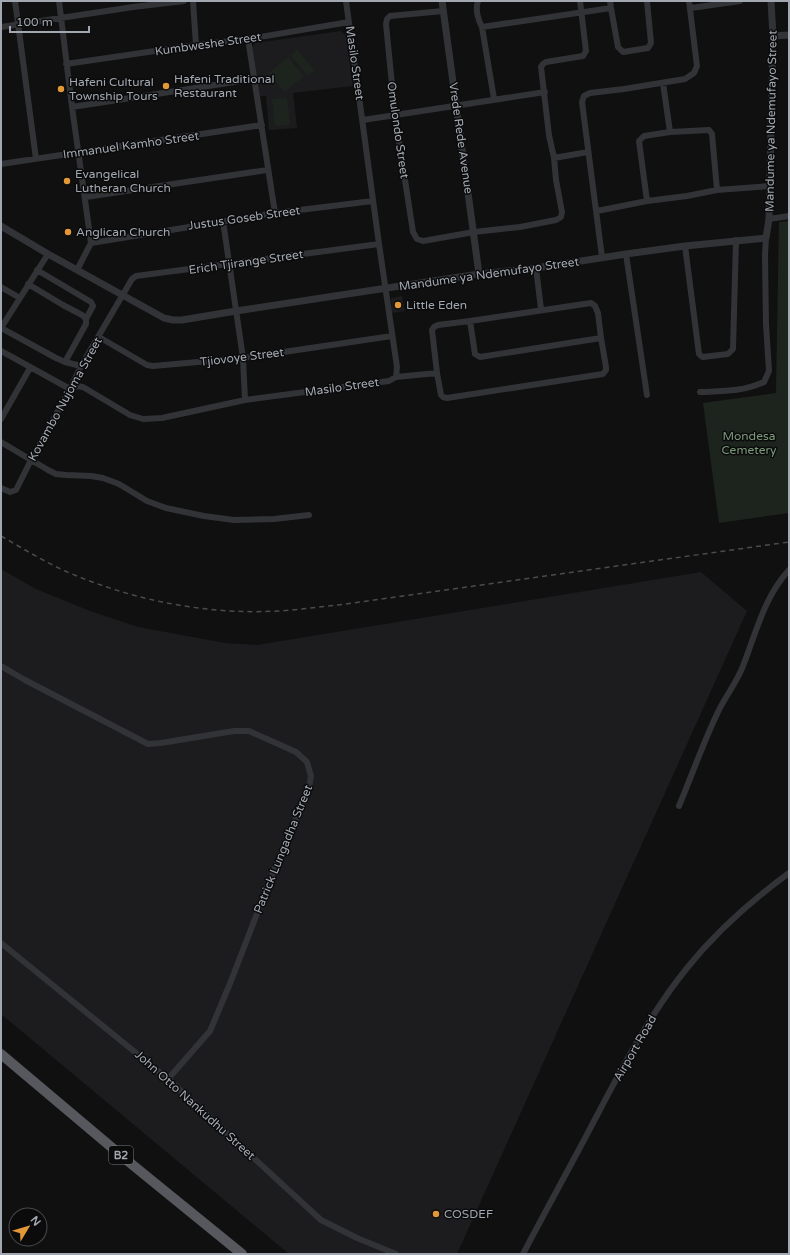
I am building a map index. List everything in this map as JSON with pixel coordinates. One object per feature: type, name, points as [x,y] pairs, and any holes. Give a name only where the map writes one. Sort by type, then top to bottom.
[{"type":"highway","name":"B2","points":[[1,1054],[242,1254]]},
{"type":"street","points":[[15,1],[36,159]]},
{"type":"street","points":[[59,1],[66,64],[86,197],[91,243],[77,270]]},
{"type":"street","points":[[1,27],[133,7],[184,1]]},
{"type":"street","points":[[193,1],[196,45]]},
{"type":"street","name":"Masilo Street","points":[[1,351],[70,389],[77,386],[83,387],[130,415],[143,419],[162,418],[246,400],[389,381],[396,377],[398,367],[392,336],[346,1]]},
{"type":"street","name":"Vrede Rede Avenue","points":[[442,1],[479,274]]},
{"type":"street","points":[[478,1],[476,5],[479,21],[482,27],[494,99]]},
{"type":"street","points":[[474,232],[520,227],[556,220],[561,217],[562,212],[549,135],[541,67],[546,62],[583,56],[585,54],[586,51],[580,1]]},
{"type":"street","points":[[610,1],[618,47],[623,52],[648,48],[651,43],[647,1]]},
{"type":"street","points":[[602,258],[582,102],[584,96],[590,93],[685,79],[694,73],[697,66],[689,1]]},
{"type":"street","points":[[691,8],[740,1]]},
{"type":"street","name":"Mandume ya Ndemufayo Street","points":[[1,226],[48,254],[164,318],[173,320],[182,320],[479,274],[536,268],[685,246],[766,238],[769,219],[773,36],[770,1]]},
{"type":"street","points":[[482,27],[610,8]]},
{"type":"street","name":"Omulondo Street","points":[[443,11],[390,16],[387,19],[386,24],[395,115],[413,232],[417,239],[423,241],[474,232]]},
{"type":"street","name":"Kumbweshe Street","points":[[66,64],[248,39],[349,22]]},
{"type":"street","points":[[773,36],[789,35]]},
{"type":"street","points":[[248,39],[262,125],[267,170],[275,213]]},
{"type":"street","points":[[72,107],[254,79]]},
{"type":"street","points":[[663,83],[670,132]]},
{"type":"street","points":[[363,120],[457,104],[545,92]]},
{"type":"street","name":"Immanuel Kamho Street","points":[[1,164],[262,125]]},
{"type":"street","points":[[647,201],[639,141],[644,136],[670,132],[709,130],[712,134],[717,190]]},
{"type":"street","points":[[554,158],[588,152]]},
{"type":"street","points":[[86,197],[267,170]]},
{"type":"street","points":[[597,210],[717,190],[769,186]]},
{"type":"street","name":"Justus Goseb Street","points":[[91,243],[275,213],[373,201]]},
{"type":"street","points":[[769,219],[789,216]]},
{"type":"street","points":[[223,221],[243,358],[246,400]]},
{"type":"street","points":[[700,392],[736,391],[764,382],[768,371],[766,324],[766,238]]},
{"type":"street","points":[[685,246],[699,354],[704,357],[728,354],[733,349],[736,240]]},
{"type":"street","name":"Erich Tjirange Street","points":[[123,295],[132,279],[136,276],[229,265],[379,244]]},
{"type":"street","points":[[48,254],[1,328],[65,362],[81,366]]},
{"type":"street","points":[[626,254],[647,395]]},
{"type":"street","points":[[536,268],[542,309]]},
{"type":"street","points":[[38,270],[91,302],[93,306],[86,319],[86,324],[65,362]]},
{"type":"street","points":[[28,284],[82,315],[86,319]]},
{"type":"street","points":[[1,287],[20,298]]},
{"type":"street","name":"Kovambo Nujoma Street","points":[[1,488],[10,492],[16,490],[81,366],[123,295]]},
{"type":"street","points":[[591,303],[595,306],[598,313],[606,367],[603,374],[447,398],[443,397],[441,394],[437,373],[432,330],[434,327],[438,325],[542,309],[591,303]]},
{"type":"street","points":[[470,321],[475,354],[480,357],[601,338]]},
{"type":"street","name":"Tjiovoye Street","points":[[99,337],[153,366],[243,358],[392,336]]},
{"type":"street","points":[[1,419],[30,368]]},
{"type":"street","points":[[396,377],[437,373]]},
{"type":"street","points":[[1,442],[56,474],[103,478],[119,484],[147,501],[166,508],[204,516],[234,520],[274,519],[309,515]]},
{"type":"street","points":[[679,806],[718,712],[742,668],[769,599],[780,580],[789,570]]},
{"type":"street","name":"Patrick Lungadha Street","points":[[1,666],[32,684],[148,744],[234,731],[249,731],[296,752],[307,762],[312,776],[309,788],[270,880],[210,1031],[168,1079]]},
{"type":"street","name":"Airport Road","points":[[523,1254],[620,1073],[670,991],[688,967],[710,942],[741,911],[789,873]]},
{"type":"street","name":"John Otto Nankudhu Street","points":[[1,943],[168,1079],[321,1220],[357,1238],[396,1254]]},
{"type":"shaded area","points":[[341,31],[346,35],[353,86],[293,93],[297,128],[269,130],[266,96],[259,96],[251,48],[255,43]]},
{"type":"shaded area","name":"Little Eden","points":[[402,296],[405,311],[392,313],[391,298]]},
{"type":"shaded area","points":[[1,569],[36,589],[90,611],[138,627],[225,643],[257,645],[701,572],[747,611],[457,1254],[289,1254],[1,1014]]},
{"type":"green space","points":[[297,50],[315,70],[308,76],[291,56]]},
{"type":"green space","points":[[288,57],[304,76],[284,92],[269,73]]},
{"type":"green space","points":[[287,98],[290,125],[275,126],[272,99]]},
{"type":"green space","name":"Mondesa Cemetery","points":[[789,221],[789,513],[719,523],[703,403],[776,393],[779,222]]},
{"type":"railway","points":[[1,536],[65,571],[116,590],[196,608],[251,612],[286,611],[338,605],[789,542]]},
{"type":"place","name":"Hafeni Traditional Restaurant","points":[[166,86]]},
{"type":"place","name":"Hafeni Cultural Township Tours","points":[[61,89]]},
{"type":"place","name":"Evangelical Lutheran Church","points":[[67,181]]},
{"type":"place","name":"Anglican Church","points":[[68,232]]},
{"type":"place","name":"Little Eden","points":[[398,305]]},
{"type":"place","name":"COSDEF","points":[[436,1214]]}]
